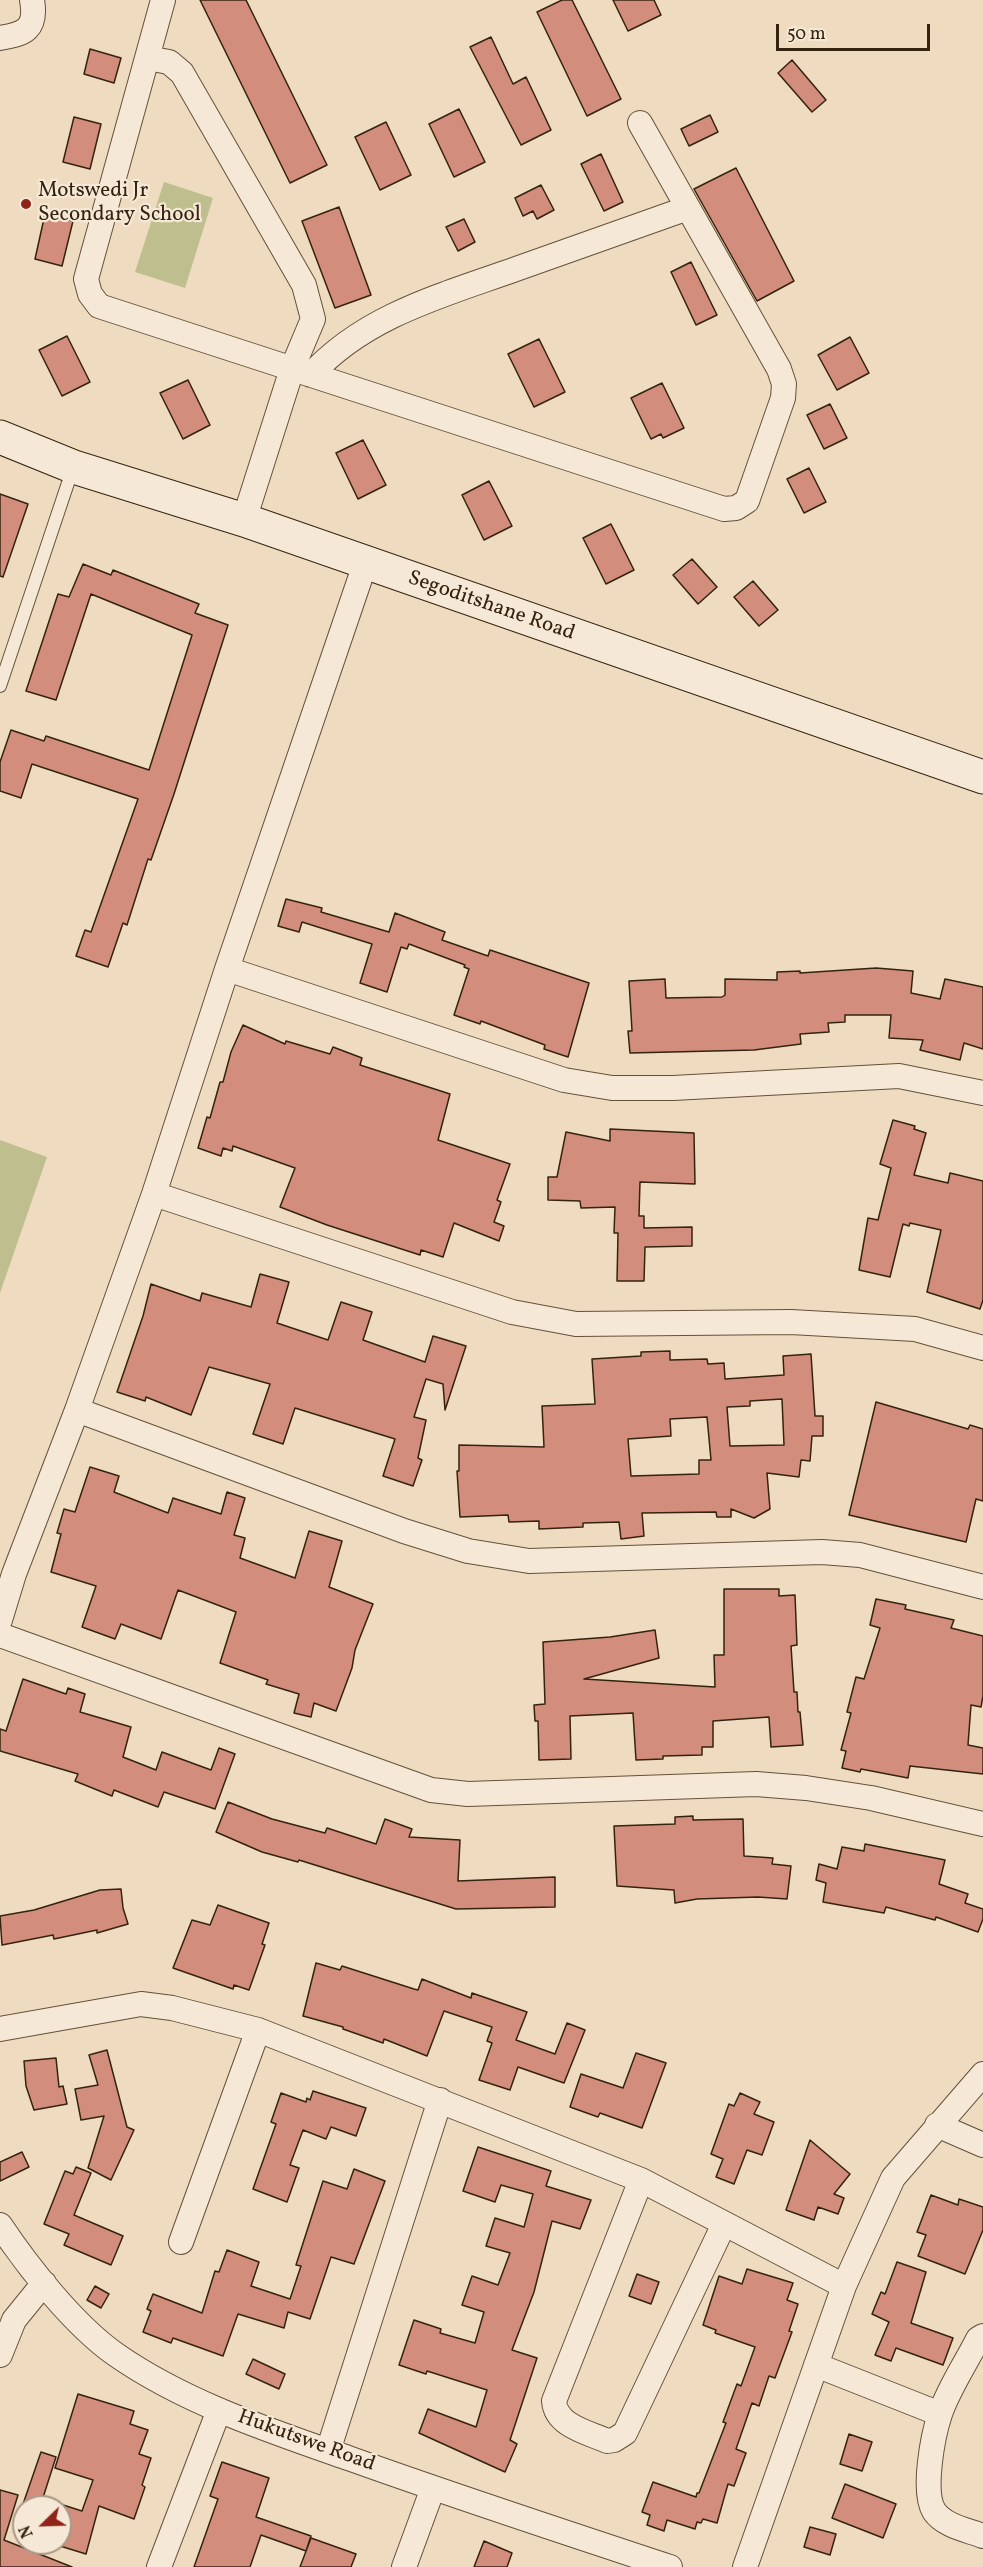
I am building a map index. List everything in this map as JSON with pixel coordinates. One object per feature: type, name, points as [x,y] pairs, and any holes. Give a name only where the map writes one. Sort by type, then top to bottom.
[{"type":"street","points":[[0,38],[19,35],[30,27],[34,11],[32,0]]},
{"type":"street","points":[[163,0],[86,279],[90,294],[99,306],[724,509],[736,508],[747,501],[783,398],[784,384],[779,369],[640,123]]},
{"type":"street","points":[[147,58],[169,62],[182,73],[304,285],[313,319],[301,372],[244,520]]},
{"type":"street","points":[[301,372],[358,334],[404,310],[688,208]]},
{"type":"street","name":"Segoditshane Road","points":[[0,437],[74,467],[244,520],[365,564],[983,777]]},
{"type":"street","points":[[0,1620],[14,1574],[77,1410],[154,1194],[227,969],[365,564]]},
{"type":"street","points":[[227,969],[564,1080],[612,1088],[673,1088],[899,1076],[983,1093]]},
{"type":"street","points":[[154,1194],[512,1312],[565,1322],[648,1325],[791,1322],[915,1329],[983,1348]]},
{"type":"street","points":[[77,1410],[404,1531],[468,1551],[529,1562],[832,1552],[860,1554],[899,1563],[983,1587]]},
{"type":"street","points":[[0,1635],[431,1790],[468,1794],[756,1784],[806,1788],[871,1798],[983,1824]]},
{"type":"street","points":[[0,2029],[141,2004],[172,2008],[258,2030],[641,2180],[844,2286]]},
{"type":"street","points":[[181,2242],[258,2030]]},
{"type":"street","points":[[745,2567],[844,2286],[893,2178],[983,2074]]},
{"type":"street","points":[[328,2451],[440,2100]]},
{"type":"street","points":[[937,2125],[983,2145]]},
{"type":"street","points":[[641,2180],[554,2401],[556,2412],[562,2420],[607,2441],[626,2433],[724,2224]]},
{"type":"street","name":"Hukutswe Road","points":[[0,2225],[20,2256],[75,2318],[114,2353],[157,2379],[219,2410],[625,2560],[670,2567]]},
{"type":"street","points":[[0,2355],[14,2320],[44,2283]]},
{"type":"street","points":[[983,2336],[978,2339],[940,2414],[930,2463],[930,2494],[934,2510],[949,2524],[983,2536]]},
{"type":"street","points":[[816,2365],[940,2414]]},
{"type":"street","points":[[159,2567],[219,2410]]},
{"type":"street","points":[[404,2567],[433,2488]]},
{"type":"lane","points":[[0,686],[74,467]]},
{"type":"green space","points":[[164,182],[213,198],[185,288],[135,272]]},
{"type":"green space","points":[[0,1140],[47,1157],[0,1293]]},
{"type":"building","points":[[200,0],[246,0],[327,165],[290,183]]},
{"type":"building","points":[[562,0],[572,0],[621,99],[587,116],[537,12]]},
{"type":"building","points":[[613,0],[654,0],[661,15],[628,31]]},
{"type":"building","points":[[491,37],[513,84],[526,77],[551,130],[521,145],[470,47]]},
{"type":"building","points":[[90,49],[121,58],[114,83],[84,74]]},
{"type":"building","points":[[792,60],[826,100],[812,112],[778,73]]},
{"type":"building","points":[[459,109],[485,162],[454,177],[429,124]]},
{"type":"building","points":[[710,115],[718,132],[689,146],[681,129]]},
{"type":"building","points":[[74,117],[101,124],[90,169],[63,162]]},
{"type":"building","points":[[386,122],[411,175],[380,190],[355,137]]},
{"type":"building","points":[[601,154],[623,202],[604,211],[581,164]]},
{"type":"building","points":[[736,168],[794,281],[757,301],[694,189]]},
{"type":"building","points":[[541,185],[554,210],[537,219],[533,211],[523,216],[515,198]]},
{"type":"building","points":[[339,207],[371,295],[335,308],[302,221]]},
{"type":"building","points":[[45,214],[73,221],[62,266],[35,259]]},
{"type":"building","points":[[464,219],[475,242],[458,251],[446,227]]},
{"type":"building","points":[[691,262],[717,315],[696,325],[671,272]]},
{"type":"building","points":[[67,336],[90,382],[62,396],[39,350]]},
{"type":"building","points":[[850,337],[869,373],[837,390],[818,355]]},
{"type":"building","points":[[539,339],[565,392],[534,407],[508,354]]},
{"type":"building","points":[[188,380],[210,425],[183,439],[160,393]]},
{"type":"building","points":[[662,383],[684,428],[663,438],[661,434],[651,439],[631,398]]},
{"type":"building","points":[[830,404],[847,438],[824,449],[807,415]]},
{"type":"building","points":[[363,440],[386,485],[358,499],[336,453]]},
{"type":"building","points":[[809,468],[826,502],[804,513],[787,479]]},
{"type":"building","points":[[489,481],[512,526],[484,540],[462,495]]},
{"type":"building","points":[[0,494],[28,504],[3,577],[0,576]]},
{"type":"building","points":[[611,524],[634,570],[606,584],[583,538]]},
{"type":"building","points":[[692,559],[717,587],[698,604],[673,575]]},
{"type":"building","points":[[83,564],[111,575],[113,570],[199,604],[195,613],[228,625],[151,860],[148,859],[127,925],[123,923],[108,967],[76,956],[85,930],[91,932],[138,799],[32,764],[21,798],[0,791],[0,762],[11,730],[44,741],[46,736],[149,770],[192,635],[91,594],[56,700],[26,691],[58,594],[69,597]]},
{"type":"building","points":[[753,581],[778,610],[759,626],[734,597]]},
{"type":"building","points":[[286,899],[322,908],[321,912],[389,932],[395,913],[445,932],[442,940],[488,956],[490,950],[589,983],[568,1057],[544,1049],[545,1045],[481,1021],[480,1024],[454,1015],[469,969],[464,967],[465,965],[409,944],[407,949],[401,947],[387,992],[360,983],[372,944],[302,922],[299,932],[278,926]]},
{"type":"building","points":[[876,968],[913,971],[911,993],[940,999],[945,979],[983,987],[983,1049],[964,1043],[960,1060],[920,1050],[923,1040],[889,1038],[891,1015],[845,1015],[845,1022],[828,1023],[829,1032],[800,1034],[801,1044],[754,1050],[630,1053],[628,1031],[632,1031],[629,981],[665,979],[666,998],[722,997],[725,995],[725,979],[777,980],[777,972],[800,971],[800,973]]},
{"type":"building","points":[[243,1025],[285,1044],[286,1041],[330,1054],[333,1047],[362,1058],[360,1065],[450,1094],[438,1140],[510,1164],[497,1200],[501,1202],[494,1222],[504,1226],[499,1241],[454,1223],[443,1257],[421,1250],[420,1255],[280,1207],[295,1168],[233,1146],[232,1151],[223,1148],[221,1156],[198,1148],[207,1117],[210,1118],[220,1082],[223,1082],[231,1052]]},
{"type":"building","points":[[893,1120],[915,1126],[914,1129],[926,1133],[914,1175],[948,1183],[950,1173],[983,1181],[983,1300],[980,1309],[927,1292],[941,1230],[910,1223],[909,1226],[903,1224],[890,1277],[859,1270],[868,1218],[878,1220],[891,1168],[880,1164]]},
{"type":"building","points":[[610,1129],[694,1133],[695,1184],[640,1182],[639,1216],[644,1216],[644,1228],[692,1227],[692,1246],[645,1247],[644,1281],[617,1281],[618,1233],[614,1233],[615,1207],[581,1208],[580,1201],[548,1200],[548,1177],[557,1177],[566,1132],[610,1141]]},
{"type":"building","points":[[260,1274],[289,1282],[277,1323],[328,1340],[341,1302],[372,1312],[363,1340],[425,1362],[433,1336],[466,1346],[445,1410],[443,1384],[426,1379],[414,1417],[426,1420],[418,1458],[422,1460],[413,1486],[383,1476],[395,1439],[295,1408],[283,1444],[253,1434],[270,1384],[209,1367],[191,1415],[146,1397],[145,1401],[117,1392],[143,1316],[151,1284],[200,1301],[202,1293],[251,1307]]},
{"type":"building","points":[[670,1351],[670,1360],[707,1359],[708,1364],[724,1363],[725,1379],[784,1375],[783,1356],[811,1354],[815,1416],[823,1416],[823,1436],[812,1436],[810,1461],[801,1460],[799,1477],[767,1473],[770,1509],[754,1518],[731,1509],[731,1517],[717,1517],[716,1512],[642,1513],[644,1536],[621,1539],[619,1522],[583,1523],[583,1527],[539,1529],[539,1521],[509,1522],[508,1515],[460,1517],[457,1471],[459,1471],[459,1445],[544,1447],[542,1406],[595,1404],[592,1359],[641,1356],[641,1352]],"holes":[[[782,1399],[784,1445],[730,1446],[727,1407],[750,1406],[750,1401]],[[707,1417],[711,1460],[699,1460],[699,1474],[631,1476],[628,1439],[671,1436],[670,1419]]]},
{"type":"building","points":[[876,1402],[968,1429],[970,1425],[983,1429],[983,1501],[976,1499],[966,1542],[849,1515]]},
{"type":"building","points":[[90,1467],[119,1476],[114,1492],[168,1513],[173,1498],[221,1514],[227,1492],[245,1498],[234,1535],[245,1538],[240,1558],[295,1578],[309,1531],[342,1541],[329,1587],[373,1604],[355,1650],[352,1668],[336,1711],[314,1703],[311,1717],[294,1713],[299,1694],[266,1684],[268,1680],[220,1663],[236,1612],[178,1590],[161,1639],[121,1624],[115,1639],[82,1627],[96,1586],[51,1572],[61,1534],[57,1533],[64,1509],[75,1512]]},
{"type":"building","points":[[724,1589],[779,1589],[779,1596],[795,1595],[797,1645],[791,1646],[794,1692],[797,1692],[803,1745],[771,1747],[769,1717],[713,1721],[713,1747],[702,1747],[702,1755],[663,1756],[663,1759],[636,1760],[633,1713],[570,1716],[571,1759],[539,1760],[538,1721],[535,1721],[534,1705],[545,1704],[543,1642],[610,1637],[655,1630],[659,1658],[584,1679],[715,1687],[714,1655],[724,1655]]},
{"type":"building","points":[[876,1599],[906,1605],[905,1609],[954,1620],[951,1628],[983,1636],[983,1696],[981,1707],[971,1705],[968,1745],[983,1748],[983,1774],[910,1766],[908,1778],[861,1769],[860,1772],[842,1768],[846,1751],[841,1750],[851,1713],[847,1712],[856,1677],[864,1679],[880,1628],[870,1625]]},
{"type":"building","points":[[23,1679],[66,1694],[68,1688],[85,1694],[80,1712],[131,1727],[123,1757],[156,1770],[162,1752],[211,1770],[219,1748],[235,1754],[215,1809],[164,1792],[158,1807],[114,1790],[112,1796],[75,1781],[78,1774],[0,1751],[0,1729],[6,1731]]},
{"type":"building","points":[[228,1802],[272,1819],[325,1833],[327,1828],[376,1844],[385,1819],[412,1829],[409,1837],[460,1840],[458,1881],[555,1877],[555,1907],[456,1909],[299,1860],[298,1862],[262,1852],[216,1832]]},
{"type":"building","points":[[693,1816],[693,1820],[743,1819],[744,1856],[773,1858],[772,1864],[791,1866],[787,1899],[758,1897],[697,1899],[675,1903],[674,1890],[617,1886],[614,1826],[675,1824],[675,1817]]},
{"type":"building","points":[[865,1844],[945,1860],[939,1884],[968,1894],[965,1903],[983,1909],[983,1919],[978,1932],[936,1917],[935,1920],[886,1907],[884,1913],[823,1902],[826,1883],[816,1880],[819,1864],[837,1869],[842,1847],[864,1851]]},
{"type":"building","points":[[121,1889],[128,1924],[97,1933],[97,1930],[54,1939],[53,1935],[2,1945],[0,1916],[34,1910],[100,1890]]},
{"type":"building","points":[[218,1905],[269,1923],[262,1944],[265,1945],[249,1990],[234,1985],[233,1989],[173,1968],[192,1920],[210,1925]]},
{"type":"building","points":[[316,1963],[340,1970],[342,1966],[418,1990],[422,1979],[471,1998],[472,1993],[527,2012],[516,2040],[555,2054],[567,2023],[585,2030],[564,2083],[518,2067],[510,2090],[479,2080],[492,2043],[487,2041],[492,2027],[444,2011],[427,2056],[384,2039],[383,2043],[343,2029],[343,2027],[303,2016]]},
{"type":"building","points":[[107,2050],[127,2127],[134,2130],[111,2180],[88,2168],[104,2116],[81,2120],[75,2089],[98,2085],[89,2055]]},
{"type":"building","points":[[636,2053],[666,2063],[642,2128],[600,2113],[598,2117],[570,2107],[581,2074],[623,2088]]},
{"type":"building","points":[[56,2058],[59,2087],[63,2086],[67,2104],[34,2110],[26,2086],[24,2061]]},
{"type":"building","points":[[313,2091],[366,2108],[356,2136],[331,2127],[326,2139],[303,2130],[290,2165],[299,2168],[287,2202],[253,2189],[276,2124],[271,2122],[281,2093],[306,2102],[307,2098],[310,2100]]},
{"type":"building","points":[[740,2093],[760,2102],[754,2114],[774,2122],[762,2155],[747,2150],[734,2184],[716,2177],[723,2159],[711,2154],[729,2104],[734,2106]]},
{"type":"building","points":[[810,2140],[850,2174],[834,2194],[844,2198],[838,2214],[818,2207],[814,2220],[786,2210]]},
{"type":"building","points":[[478,2147],[551,2171],[546,2186],[591,2200],[580,2229],[552,2221],[534,2292],[512,2350],[537,2358],[510,2440],[517,2444],[505,2472],[419,2433],[428,2409],[476,2427],[487,2390],[427,2371],[426,2374],[399,2365],[414,2320],[441,2329],[440,2333],[475,2343],[484,2312],[462,2305],[472,2276],[498,2285],[510,2253],[486,2246],[495,2218],[524,2227],[533,2194],[501,2185],[495,2202],[463,2191]]},
{"type":"building","points":[[22,2152],[29,2167],[0,2181],[0,2162]]},
{"type":"building","points":[[76,2167],[91,2173],[74,2215],[123,2236],[111,2265],[64,2245],[69,2234],[44,2224],[65,2171],[73,2174]]},
{"type":"building","points":[[354,2169],[385,2181],[354,2264],[331,2257],[310,2319],[288,2312],[284,2328],[238,2314],[223,2356],[173,2338],[171,2343],[143,2332],[151,2311],[147,2309],[153,2294],[202,2313],[215,2271],[219,2272],[227,2250],[259,2262],[251,2286],[290,2299],[301,2266],[296,2265],[323,2181],[347,2189]]},
{"type":"building","points":[[931,2195],[958,2205],[959,2199],[983,2207],[983,2230],[965,2274],[918,2256],[926,2235],[917,2232]]},
{"type":"building","points":[[897,2262],[926,2272],[911,2323],[953,2338],[943,2365],[896,2348],[891,2361],[875,2355],[889,2322],[872,2314],[881,2292],[885,2294]]},
{"type":"building","points":[[747,2269],[793,2283],[787,2300],[798,2304],[789,2331],[792,2332],[775,2378],[769,2376],[759,2406],[752,2403],[736,2449],[746,2453],[734,2486],[728,2484],[717,2523],[703,2519],[701,2523],[697,2522],[695,2529],[667,2520],[664,2531],[647,2525],[650,2515],[642,2512],[653,2482],[696,2497],[699,2493],[726,2423],[723,2422],[737,2384],[741,2386],[755,2347],[715,2333],[716,2330],[703,2325],[719,2276],[742,2284]]},
{"type":"building","points":[[637,2274],[659,2282],[651,2304],[629,2296]]},
{"type":"building","points":[[95,2286],[109,2294],[101,2308],[87,2300]]},
{"type":"building","points":[[253,2359],[285,2374],[279,2389],[246,2374]]},
{"type":"building","points":[[78,2394],[134,2411],[130,2424],[148,2430],[139,2454],[151,2458],[142,2485],[145,2487],[134,2519],[99,2506],[86,2554],[72,2550],[72,2508],[82,2511],[93,2480],[55,2468]]},
{"type":"building","points":[[849,2434],[872,2442],[862,2471],[840,2464]]},
{"type":"building","points":[[41,2452],[56,2457],[44,2495],[26,2495]]},
{"type":"building","points":[[222,2462],[269,2478],[256,2517],[311,2536],[306,2551],[261,2535],[250,2567],[194,2567],[218,2499],[210,2496]]},
{"type":"building","points":[[845,2484],[896,2504],[883,2538],[832,2518]]},
{"type":"building","points":[[0,2490],[18,2495],[12,2495],[12,2514],[4,2540],[12,2543],[12,2555],[42,2555],[72,2567],[0,2567]]},
{"type":"building","points":[[810,2527],[836,2534],[830,2555],[804,2547]]},
{"type":"building","points":[[311,2538],[356,2554],[351,2567],[300,2567]]},
{"type":"building","points":[[484,2541],[512,2553],[507,2567],[474,2567]]},
{"type":"place","name":"Motswedi Jr Secondary School","points":[[26,204]]}]
